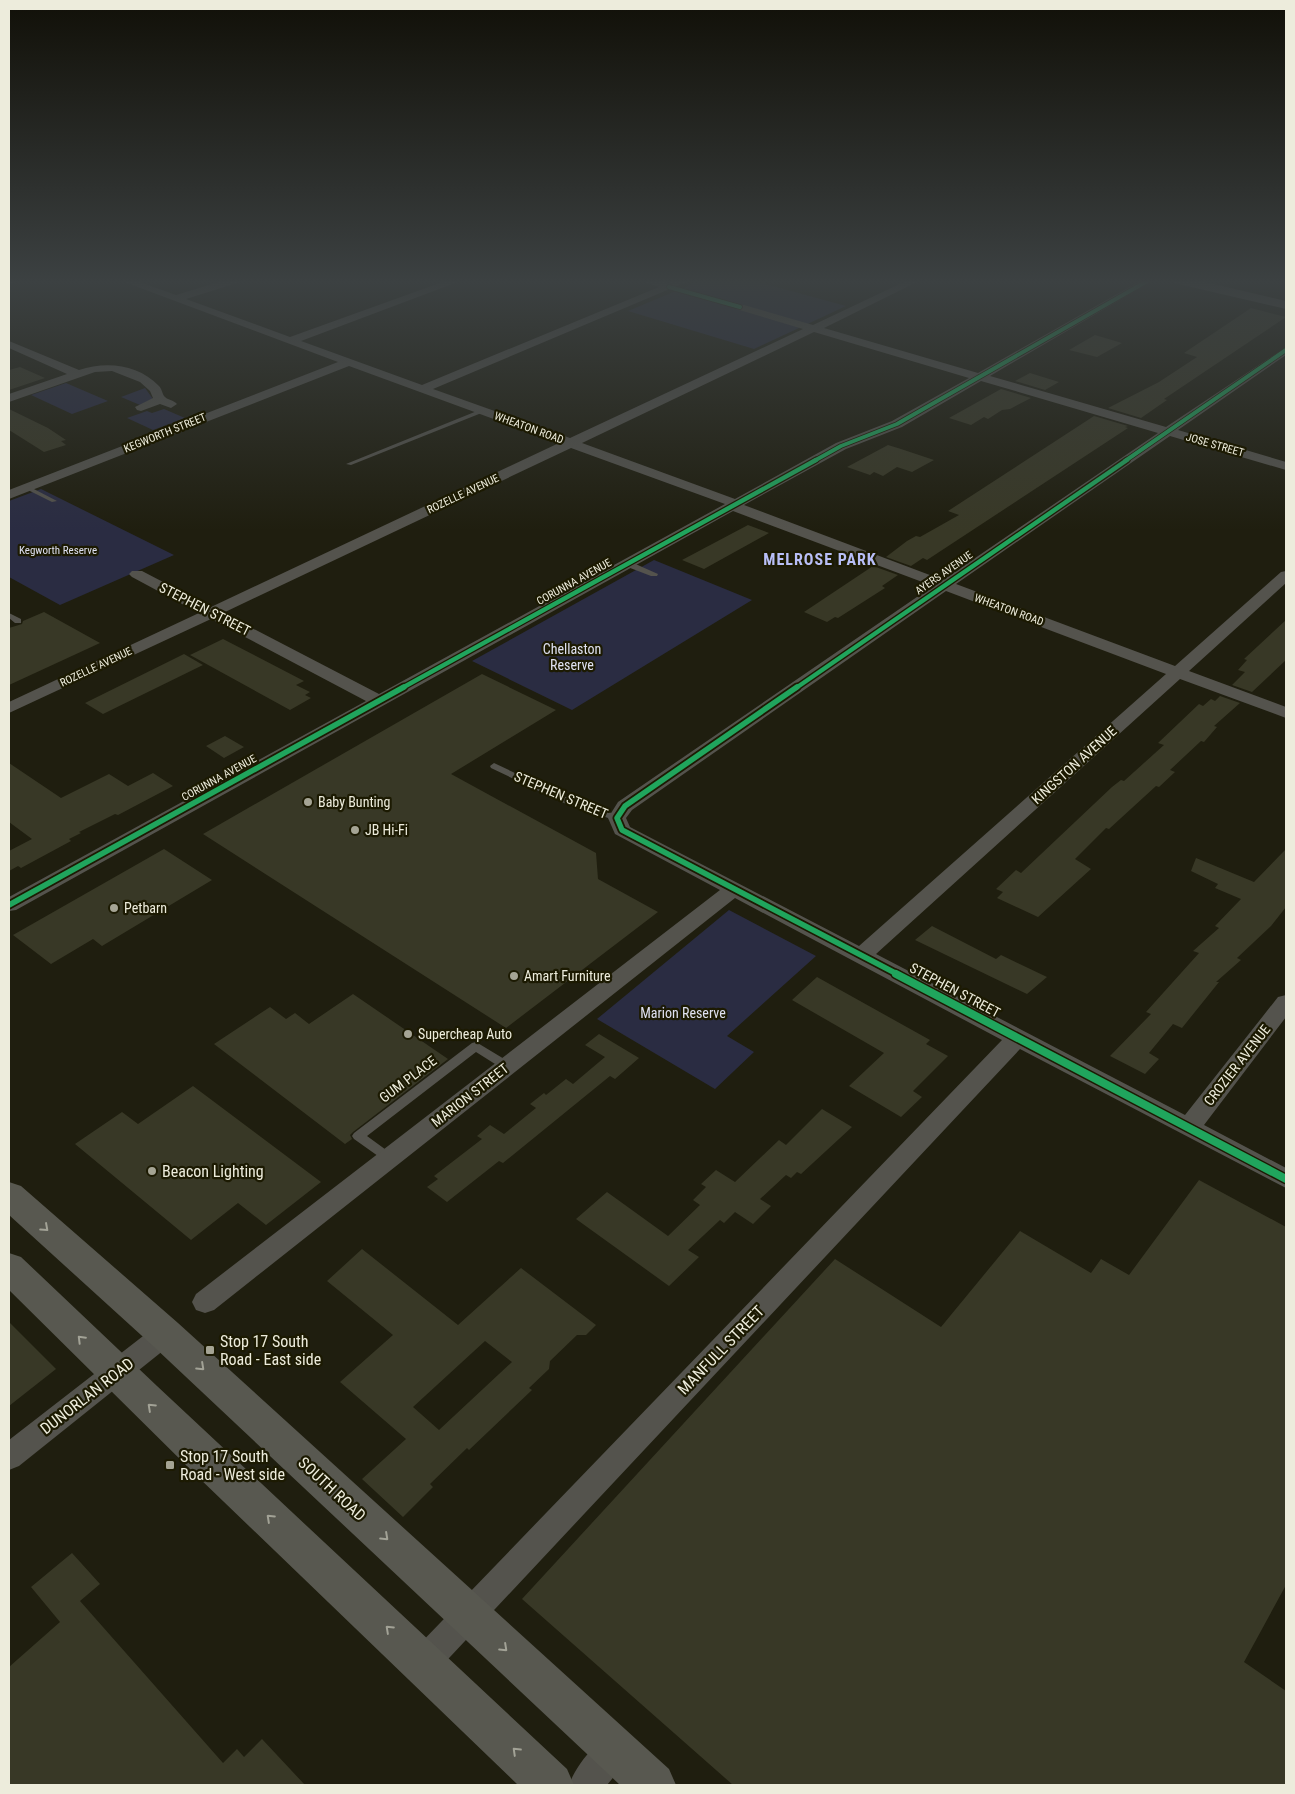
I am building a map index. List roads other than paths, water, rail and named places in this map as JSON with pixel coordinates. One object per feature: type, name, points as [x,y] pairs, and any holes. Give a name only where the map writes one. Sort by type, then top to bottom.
[{"type":"highway","name":"SOUTH ROAD","points":[[9,1195],[165,1334],[653,1785]]},
{"type":"highway","points":[[9,1266],[116,1373],[424,1662],[551,1785]]},
{"type":"street","points":[[54,364],[78,374]]},
{"type":"street","name":"KEGWORTH STREET","points":[[9,495],[346,364]]},
{"type":"street","name":"WHEATON ROAD","points":[[355,364],[571,443],[1286,713]]},
{"type":"street","points":[[422,389],[483,364]]},
{"type":"street","name":"ROZELLE AVENUE","points":[[9,708],[739,364]]},
{"type":"street","name":"JOSE STREET","points":[[934,364],[1286,466]]},
{"type":"street","name":"CORUNNA AVENUE","points":[[9,905],[841,446],[897,424],[1003,364]]},
{"type":"street","name":"AYERS AVENUE","points":[[617,818],[625,806],[1266,364]]},
{"type":"street","points":[[9,398],[103,367],[120,369],[144,379],[166,402],[141,407]]},
{"type":"street","name":"STEPHEN STREET","points":[[136,574],[212,612],[379,701]]},
{"type":"street","name":"KINGSTON AVENUE","points":[[862,955],[1286,575]]},
{"type":"street","name":"STEPHEN STREET","points":[[617,818],[622,830],[1286,1179]]},
{"type":"street","name":"MARION STREET","points":[[206,1302],[734,888]]},
{"type":"street","name":"CROZIER AVENUE","points":[[1188,1128],[1286,1002]]},
{"type":"street","name":"MANFULL STREET","points":[[424,1662],[1018,1038]]},
{"type":"street","name":"DUNORLAN ROAD","points":[[9,1457],[165,1334]]},
{"type":"street","points":[[586,1785],[614,1750]]},
{"type":"lane","points":[[349,464],[482,411]]},
{"type":"lane","points":[[28,488],[54,501]]},
{"type":"lane","points":[[628,564],[654,574]]},
{"type":"lane","points":[[9,615],[18,621]]},
{"type":"lane","name":"STEPHEN STREET","points":[[494,766],[567,801],[617,818]]},
{"type":"lane","name":"GUM PLACE","points":[[389,1158],[358,1136],[476,1046],[507,1066]]},
{"type":"place","name":"Baby Bunting","points":[[308,802]]},
{"type":"place","name":"JB Hi-Fi","points":[[355,830]]},
{"type":"place","name":"Petbarn","points":[[114,908]]},
{"type":"place","name":"Amart Furniture","points":[[514,976]]},
{"type":"place","name":"Supercheap Auto","points":[[408,1034]]},
{"type":"place","name":"Beacon Lighting","points":[[152,1171]]},
{"type":"place","name":"Stop 17 South Road - East side","points":[[210,1350]]},
{"type":"place","name":"Stop 17 South Road - West side","points":[[170,1465]]},
{"type":"district","name":"MELROSE PARK","points":[[820,559]]},
{"type":"park label","name":"Kegworth Reserve","points":[[58,550]]},
{"type":"park label","name":"Chellaston Reserve","points":[[572,658]]},
{"type":"park label","name":"Marion Reserve","points":[[683,1013]]}]
